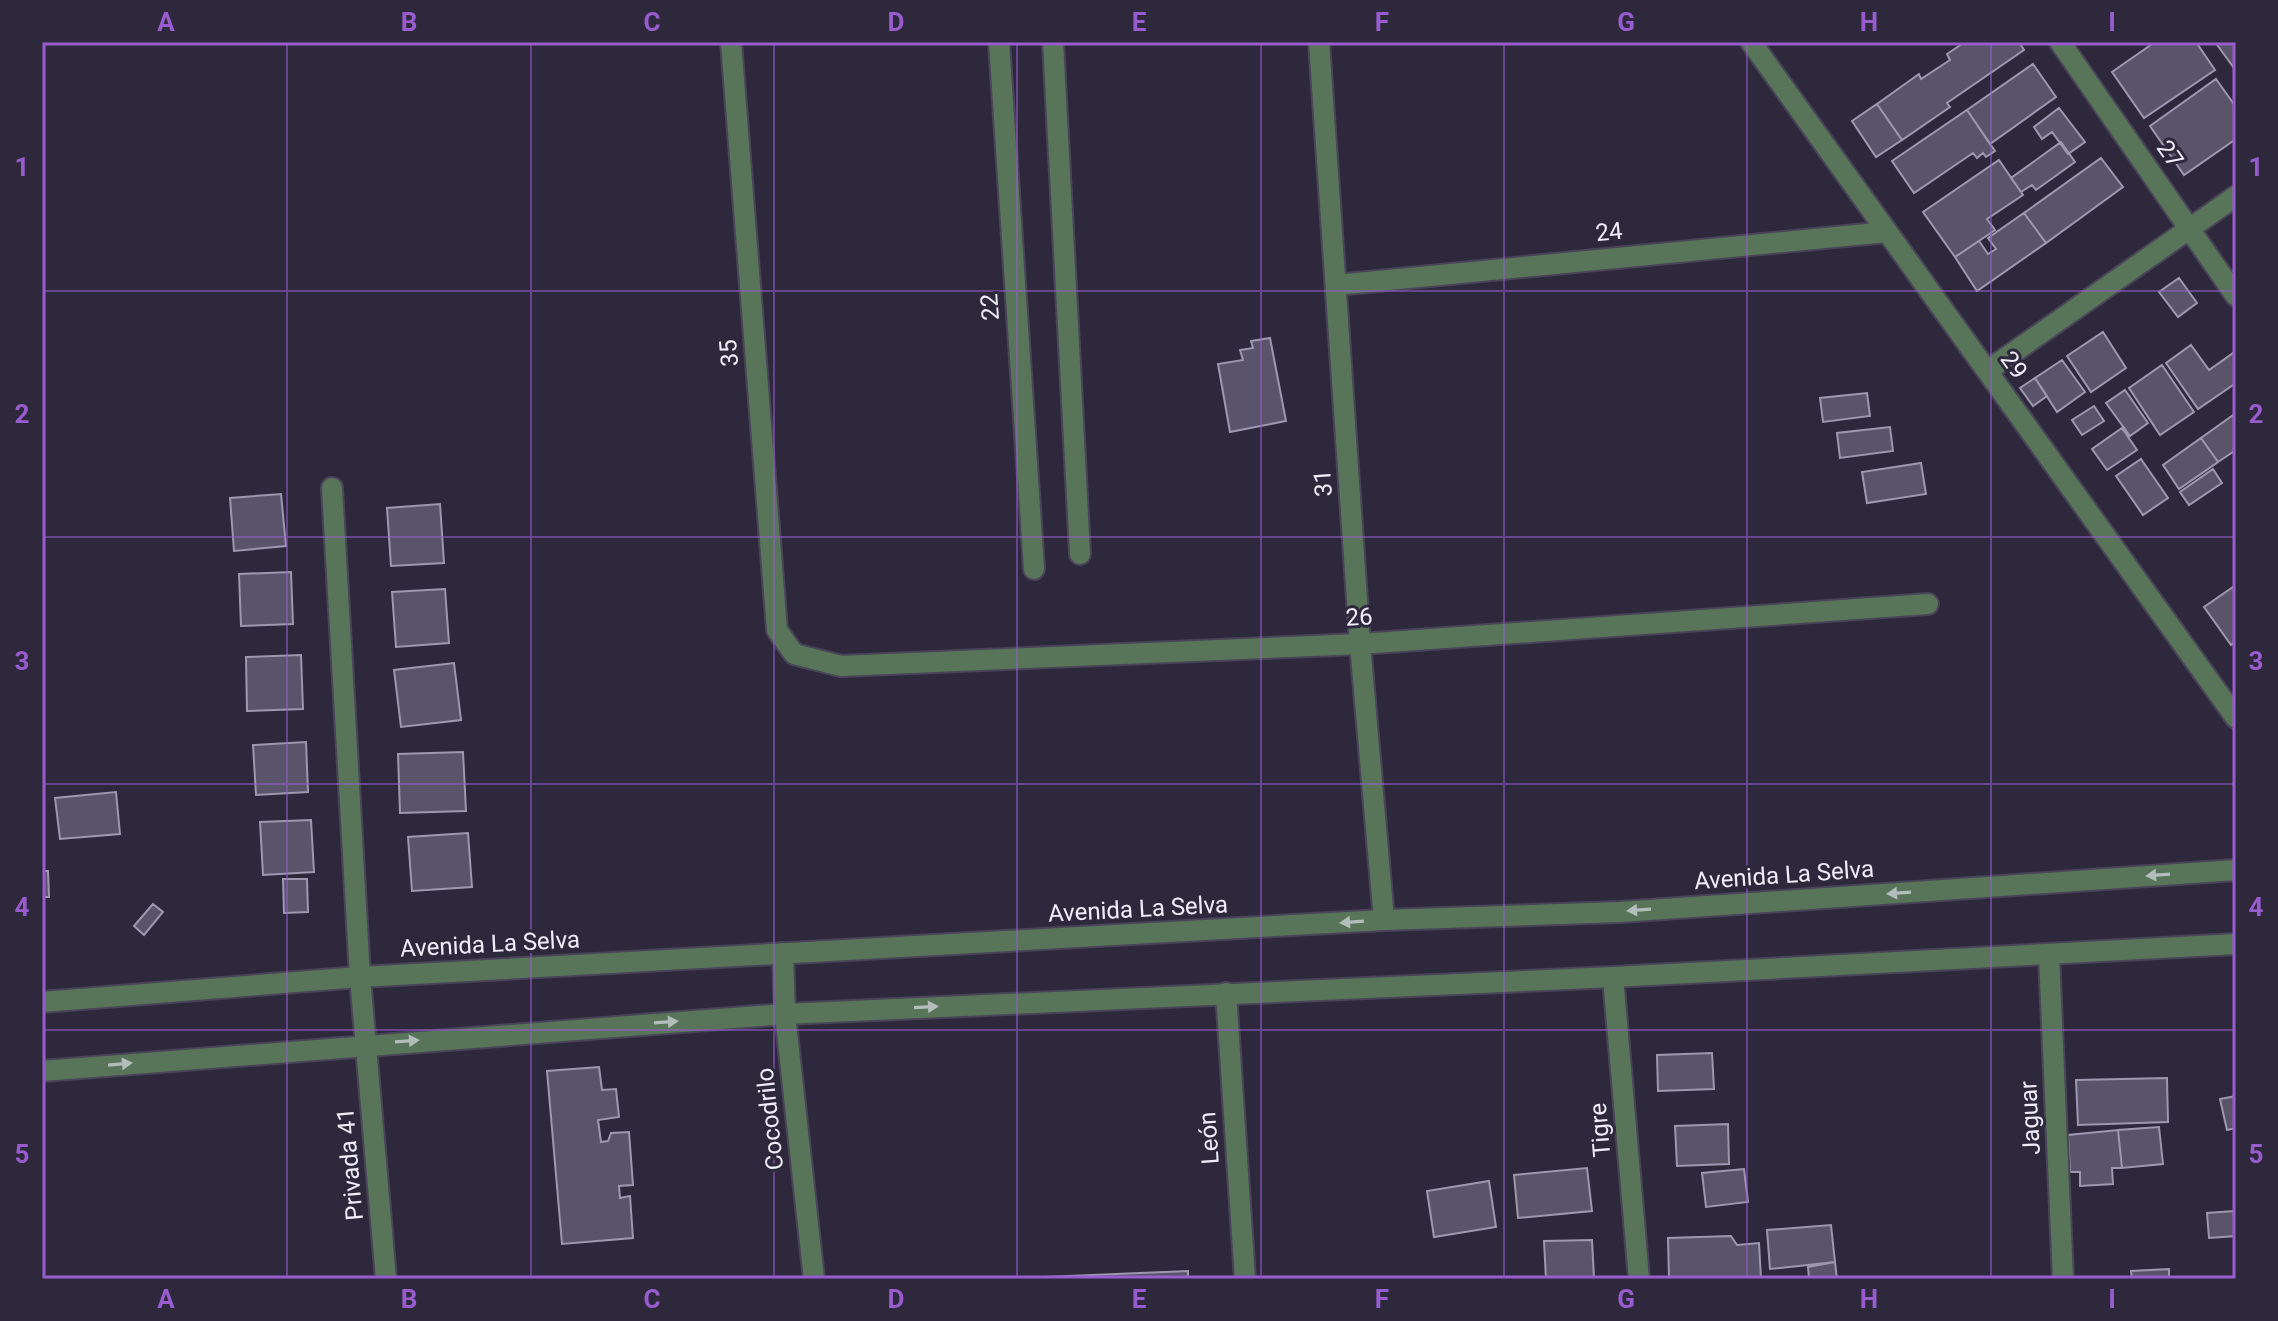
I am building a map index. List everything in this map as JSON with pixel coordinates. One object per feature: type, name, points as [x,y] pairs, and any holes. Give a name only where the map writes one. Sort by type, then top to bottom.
[{"type":"street","name":"35","points":[[731,42],[777,630],[794,654]]},
{"type":"street","name":"22","points":[[999,42],[1034,569]]},
{"type":"street","points":[[1053,42],[1080,554]]},
{"type":"street","name":"31","points":[[1319,42],[1360,644],[1384,920]]},
{"type":"street","name":"29","points":[[1751,42],[2236,718]]},
{"type":"street","name":"27","points":[[2060,42],[2236,296]]},
{"type":"street","points":[[1987,371],[2236,196]]},
{"type":"street","name":"24","points":[[1336,285],[1887,232]]},
{"type":"street","name":"Privada 41","points":[[332,488],[360,977],[386,1279]]},
{"type":"street","name":"26","points":[[794,654],[841,666],[1360,644],[1928,604]]},
{"type":"street","name":"Avenida La Selva","points":[[42,1002],[360,977],[1384,920],[1620,912],[2236,870]]},
{"type":"street","points":[[42,1071],[785,1014],[2049,956],[2236,944]]},
{"type":"street","name":"Cocodrilo","points":[[783,953],[785,1014],[814,1279]]},
{"type":"street","name":"Jaguar","points":[[2049,956],[2063,1279]]},
{"type":"street","name":"Tigre","points":[[1613,977],[1639,1279]]},
{"type":"street","name":"León","points":[[1226,993],[1245,1279]]},
{"type":"building","points":[[1965,42],[2019,42],[2024,50],[1947,103],[1950,107],[1902,140],[1877,104],[1919,74],[1921,79],[1950,60],[1947,54]]},
{"type":"building","points":[[2155,42],[2196,42],[2215,70],[2144,118],[2112,72]]},
{"type":"building","points":[[2215,42],[2236,42],[2236,67],[2234,68]]},
{"type":"building","points":[[2033,64],[2056,97],[1990,144],[1967,110]]},
{"type":"building","points":[[2216,79],[2236,107],[2236,139],[2184,175],[2150,126]]},
{"type":"building","points":[[1877,104],[1902,140],[1876,157],[1852,121]]},
{"type":"building","points":[[2059,108],[2085,142],[2068,154],[2052,132],[2042,139],[2034,127]]},
{"type":"building","points":[[1967,110],[1995,151],[1986,157],[1983,153],[1977,158],[1973,153],[1914,193],[1892,161]]},
{"type":"building","points":[[2061,142],[2075,162],[2036,190],[2032,185],[2021,192],[2011,178]]},
{"type":"building","points":[[2101,158],[2123,187],[2046,243],[2024,213]]},
{"type":"building","points":[[1999,160],[2023,195],[1987,219],[1995,230],[1955,257],[1923,212]]},
{"type":"building","points":[[2024,213],[2046,243],[1977,291],[1955,257],[1979,241],[1988,254],[1996,249],[1988,238]]},
{"type":"building","points":[[2179,278],[2197,303],[2178,317],[2159,292]]},
{"type":"building","points":[[2103,332],[2126,368],[2091,392],[2067,356]]},
{"type":"building","points":[[1270,338],[1286,421],[1230,432],[1218,364],[1243,360],[1240,350],[1253,348],[1251,341]]},
{"type":"building","points":[[2191,345],[2209,370],[2236,351],[2236,383],[2198,409],[2166,363]]},
{"type":"building","points":[[2062,360],[2085,392],[2057,412],[2035,378]]},
{"type":"building","points":[[2162,365],[2194,412],[2160,435],[2129,388]]},
{"type":"building","points":[[2035,378],[2047,396],[2033,406],[2020,388]]},
{"type":"building","points":[[2125,390],[2148,423],[2130,436],[2106,403]]},
{"type":"building","points":[[1867,393],[1870,416],[1823,422],[1820,398]]},
{"type":"building","points":[[2094,406],[2104,421],[2082,435],[2072,420]]},
{"type":"building","points":[[2236,413],[2236,450],[2218,462],[2201,438]]},
{"type":"building","points":[[1890,427],[1893,451],[1840,458],[1837,433]]},
{"type":"building","points":[[2122,428],[2137,450],[2107,470],[2092,449]]},
{"type":"building","points":[[2201,438],[2218,462],[2179,489],[2163,465]]},
{"type":"building","points":[[2141,459],[2168,498],[2143,515],[2116,476]]},
{"type":"building","points":[[1921,463],[1926,494],[1867,503],[1862,472]]},
{"type":"building","points":[[2213,469],[2222,483],[2189,505],[2180,492]]},
{"type":"building","points":[[281,494],[286,546],[234,551],[230,498]]},
{"type":"building","points":[[440,504],[444,563],[391,566],[387,508]]},
{"type":"building","points":[[291,572],[293,624],[241,626],[239,574]]},
{"type":"building","points":[[2236,585],[2236,641],[2231,645],[2204,607]]},
{"type":"building","points":[[445,589],[449,643],[396,647],[392,592]]},
{"type":"building","points":[[301,655],[303,709],[247,711],[246,657]]},
{"type":"building","points":[[454,663],[461,720],[401,727],[394,670]]},
{"type":"building","points":[[306,742],[308,792],[256,795],[253,745]]},
{"type":"building","points":[[463,752],[466,811],[400,813],[398,754]]},
{"type":"building","points":[[116,792],[120,834],[60,839],[55,798]]},
{"type":"building","points":[[311,820],[314,872],[263,875],[260,822]]},
{"type":"building","points":[[468,833],[472,887],[412,891],[408,837]]},
{"type":"building","points":[[42,871],[48,871],[49,897],[42,897]]},
{"type":"building","points":[[283,879],[307,879],[308,912],[284,913]]},
{"type":"building","points":[[153,904],[163,912],[144,935],[134,926]]},
{"type":"building","points":[[1712,1053],[1714,1089],[1658,1091],[1657,1055]]},
{"type":"building","points":[[599,1067],[602,1090],[616,1089],[619,1117],[598,1120],[601,1142],[608,1141],[611,1133],[629,1132],[633,1185],[619,1186],[620,1198],[630,1196],[633,1238],[562,1244],[547,1071]]},
{"type":"building","points":[[2167,1078],[2168,1122],[2078,1125],[2076,1080]]},
{"type":"building","points":[[2236,1096],[2236,1128],[2227,1130],[2220,1099]]},
{"type":"building","points":[[1728,1124],[1729,1164],[1677,1166],[1675,1126]]},
{"type":"building","points":[[2159,1127],[2163,1164],[2122,1168],[2118,1130]]},
{"type":"building","points":[[2118,1130],[2122,1168],[2112,1168],[2113,1184],[2080,1186],[2080,1172],[2070,1172],[2068,1135]]},
{"type":"building","points":[[1587,1168],[1592,1211],[1518,1218],[1514,1175]]},
{"type":"building","points":[[1744,1169],[1748,1202],[1706,1207],[1702,1173]]},
{"type":"building","points":[[1489,1181],[1496,1227],[1434,1237],[1427,1191]]},
{"type":"building","points":[[2234,1211],[2236,1236],[2209,1238],[2207,1213]]},
{"type":"building","points":[[1831,1225],[1835,1262],[1770,1269],[1767,1230]]},
{"type":"building","points":[[1731,1236],[1737,1245],[1759,1243],[1761,1279],[1669,1279],[1668,1238]]},
{"type":"building","points":[[1592,1240],[1594,1278],[1546,1279],[1544,1241]]},
{"type":"building","points":[[1835,1262],[1837,1279],[1809,1279],[1808,1267]]},
{"type":"building","points":[[2169,1269],[2169,1279],[2132,1279],[2131,1271]]},
{"type":"building","points":[[1188,1271],[1188,1279],[1021,1279],[1021,1278]]}]
